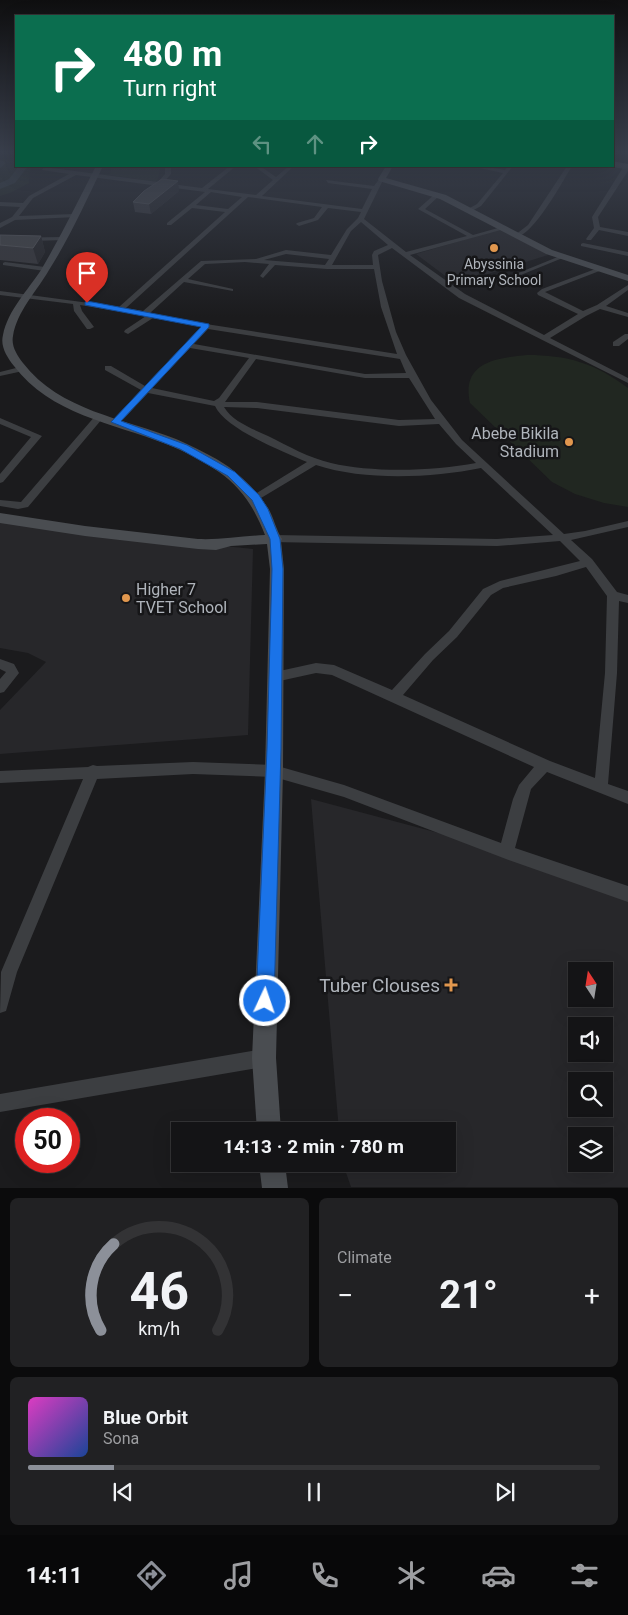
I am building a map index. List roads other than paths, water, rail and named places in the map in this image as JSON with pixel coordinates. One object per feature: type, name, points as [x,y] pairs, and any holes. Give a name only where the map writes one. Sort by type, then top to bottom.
[{"type":"main road","points":[[79,206],[46,270],[15,318],[8,335],[11,353],[20,369],[52,398],[183,447],[232,474],[256,498],[275,539],[277,555],[274,771],[264,1058],[268,1122]]},
{"type":"main road","points":[[470,206],[505,228],[520,234],[539,248],[628,278]]},
{"type":"main road","points":[[0,509],[85,522],[203,535],[231,541],[275,539]]},
{"type":"main road","points":[[0,518],[172,542],[216,546],[231,541]]},
{"type":"main road","points":[[273,1172],[275,1188]]},
{"type":"street","points":[[0,226],[14,218],[24,206]]},
{"type":"street","points":[[169,224],[189,206]]},
{"type":"street","points":[[194,206],[231,211]]},
{"type":"street","points":[[128,332],[148,315],[182,280],[200,252],[236,206]]},
{"type":"street","points":[[299,224],[316,219],[326,206]]},
{"type":"street","points":[[329,206],[364,211]]},
{"type":"street","points":[[327,267],[331,257],[349,230],[362,219],[366,206]]},
{"type":"street","points":[[423,206],[422,210],[471,236]]},
{"type":"street","points":[[520,234],[530,226],[543,206]]},
{"type":"street","points":[[589,238],[597,228],[595,217],[602,206]]},
{"type":"street","points":[[14,218],[74,216]]},
{"type":"street","points":[[362,219],[393,245],[462,296],[628,381]]},
{"type":"street","points":[[407,254],[505,228]]},
{"type":"street","points":[[597,228],[628,234]]},
{"type":"street","points":[[0,240],[62,239]]},
{"type":"street","points":[[393,245],[375,253],[378,283],[400,357],[410,375],[440,421],[482,465],[588,562],[613,595],[611,673],[601,788]]},
{"type":"street","points":[[583,245],[628,254]]},
{"type":"street","points":[[121,308],[158,274],[200,252],[254,261],[327,267],[376,266]]},
{"type":"street","points":[[254,261],[286,252],[331,257]]},
{"type":"street","points":[[509,278],[562,257]]},
{"type":"street","points":[[263,276],[274,262]]},
{"type":"street","points":[[5,264],[46,270]]},
{"type":"street","points":[[583,314],[541,293],[544,290],[600,269]]},
{"type":"street","points":[[182,280],[232,290]]},
{"type":"street","points":[[545,338],[583,314],[600,306],[628,287]]},
{"type":"street","points":[[0,293],[121,308],[206,326],[400,357]]},
{"type":"street","points":[[76,302],[78,311],[90,326]]},
{"type":"street","points":[[600,306],[628,315]]},
{"type":"street","points":[[116,422],[206,326]]},
{"type":"street","points":[[616,344],[628,336]]},
{"type":"street","points":[[189,345],[365,376],[410,375]]},
{"type":"street","points":[[217,404],[222,400],[254,356]]},
{"type":"street","points":[[108,368],[147,390],[217,404],[257,405],[399,423],[440,421]]},
{"type":"street","points":[[1,374],[20,369]]},
{"type":"street","points":[[217,404],[221,410],[241,427],[315,461],[343,468],[401,473],[448,472],[482,465]]},
{"type":"street","points":[[0,502],[18,506],[24,505],[99,417]]},
{"type":"street","points":[[0,422],[37,436],[0,480]]},
{"type":"street","points":[[256,498],[315,461]]},
{"type":"street","points":[[0,463],[12,464]]},
{"type":"street","points":[[275,539],[329,537],[473,543],[563,538],[602,532],[628,524]]},
{"type":"street","points":[[394,698],[429,657],[453,634],[487,592],[500,585],[556,572],[588,562]]},
{"type":"street","points":[[613,595],[628,598]]},
{"type":"street","points":[[0,664],[10,667],[13,673],[0,688]]},
{"type":"street","points":[[275,677],[316,668],[328,668],[545,765],[628,798]]},
{"type":"street","points":[[506,852],[520,799],[526,785],[545,765]]},
{"type":"street","points":[[0,777],[193,768],[274,771],[344,791],[506,852],[628,894]]},
{"type":"street","points":[[0,1005],[5,972],[93,772]]},
{"type":"street","points":[[0,1103],[264,1058]]},
{"type":"place","name":"Abyssinia Primary School","points":[[494,248]]},
{"type":"place","name":"Abebe Bikila Stadium","points":[[569,442]]},
{"type":"place","name":"Higher 7 TVET School","points":[[126,598]]},
{"type":"place","name":"Tuber Clouses","points":[[451,985]]}]
